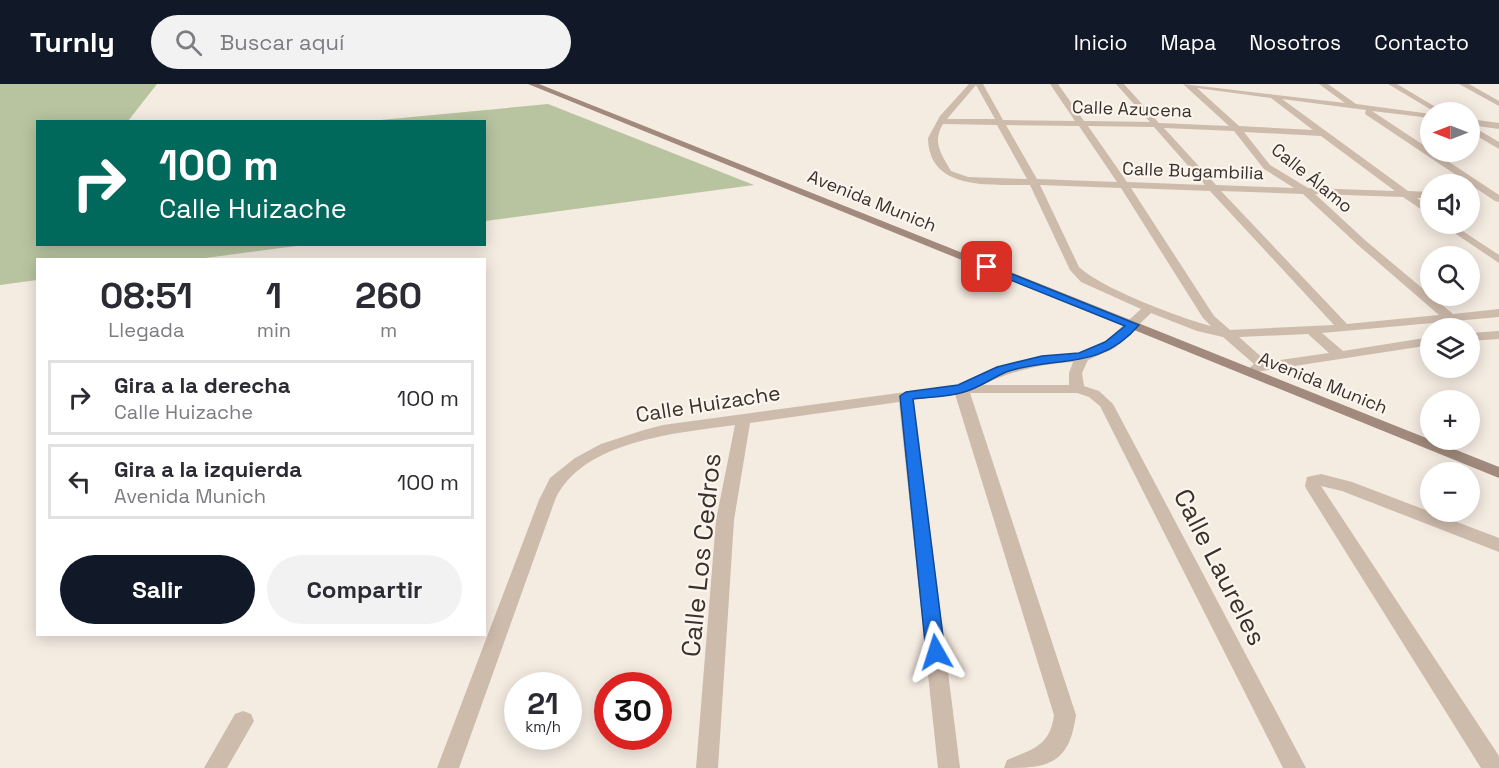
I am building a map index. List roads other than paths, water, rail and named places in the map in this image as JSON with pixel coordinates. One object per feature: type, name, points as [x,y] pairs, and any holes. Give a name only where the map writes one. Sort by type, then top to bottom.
[{"type":"main road","name":"Avenida Munich","points":[[532,84],[1499,473]]},
{"type":"street","points":[[941,121],[973,84]]},
{"type":"street","points":[[979,84],[1034,183],[1074,268],[1085,279],[1149,308],[1202,328],[1226,334],[1344,328],[1420,320]]},
{"type":"street","points":[[1054,84],[1124,185],[1209,318],[1266,368]]},
{"type":"street","points":[[1120,84],[1262,243],[1344,328]]},
{"type":"street","points":[[1185,84],[1420,119]]},
{"type":"street","name":"Calle Álamo","points":[[1185,84],[1237,129],[1268,167],[1306,191],[1362,243],[1448,316]]},
{"type":"street","points":[[1257,84],[1420,206]]},
{"type":"street","points":[[1323,84],[1354,106]]},
{"type":"street","points":[[1392,84],[1423,102]]},
{"type":"street","points":[[1463,84],[1499,104]]},
{"type":"street","points":[[1275,98],[1420,115]]},
{"type":"street","points":[[1368,112],[1498,198]]},
{"type":"street","name":"Calle Azucena","points":[[941,121],[1082,123],[1322,133]]},
{"type":"street","name":"Calle Bugambilia","points":[[941,121],[932,137],[934,148],[948,173],[967,180],[1420,195]]},
{"type":"street","points":[[1480,123],[1499,126]]},
{"type":"street","points":[[1480,129],[1499,130]]},
{"type":"street","points":[[1480,134],[1499,146]]},
{"type":"street","points":[[1480,197],[1498,198]]},
{"type":"street","points":[[1461,234],[1499,260]]},
{"type":"street","name":"Calle Huizache","points":[[448,768],[556,481],[576,465],[624,440],[663,430],[961,389],[1002,370],[1042,360],[1082,357],[1110,345],[1149,308]]},
{"type":"street","points":[[1436,318],[1499,314]]},
{"type":"street","points":[[1311,330],[1340,354]]},
{"type":"street","points":[[1480,337],[1499,335]]},
{"type":"street","points":[[1237,367],[1266,368],[1420,343]]},
{"type":"street","points":[[1082,357],[1074,372],[1074,381],[1086,392]]},
{"type":"street","points":[[1015,768],[1053,749],[1064,734],[1065,715],[961,389],[1086,392]]},
{"type":"street","name":"Calle Laureles","points":[[1086,392],[1106,404],[1295,768]]},
{"type":"street","points":[[906,396],[949,768]]},
{"type":"street","name":"Calle Los Cedros","points":[[707,768],[725,520],[743,420]]},
{"type":"street","points":[[1494,768],[1314,486],[1313,481],[1321,480],[1346,486],[1499,545]]},
{"type":"street","points":[[215,768],[243,721]]}]
